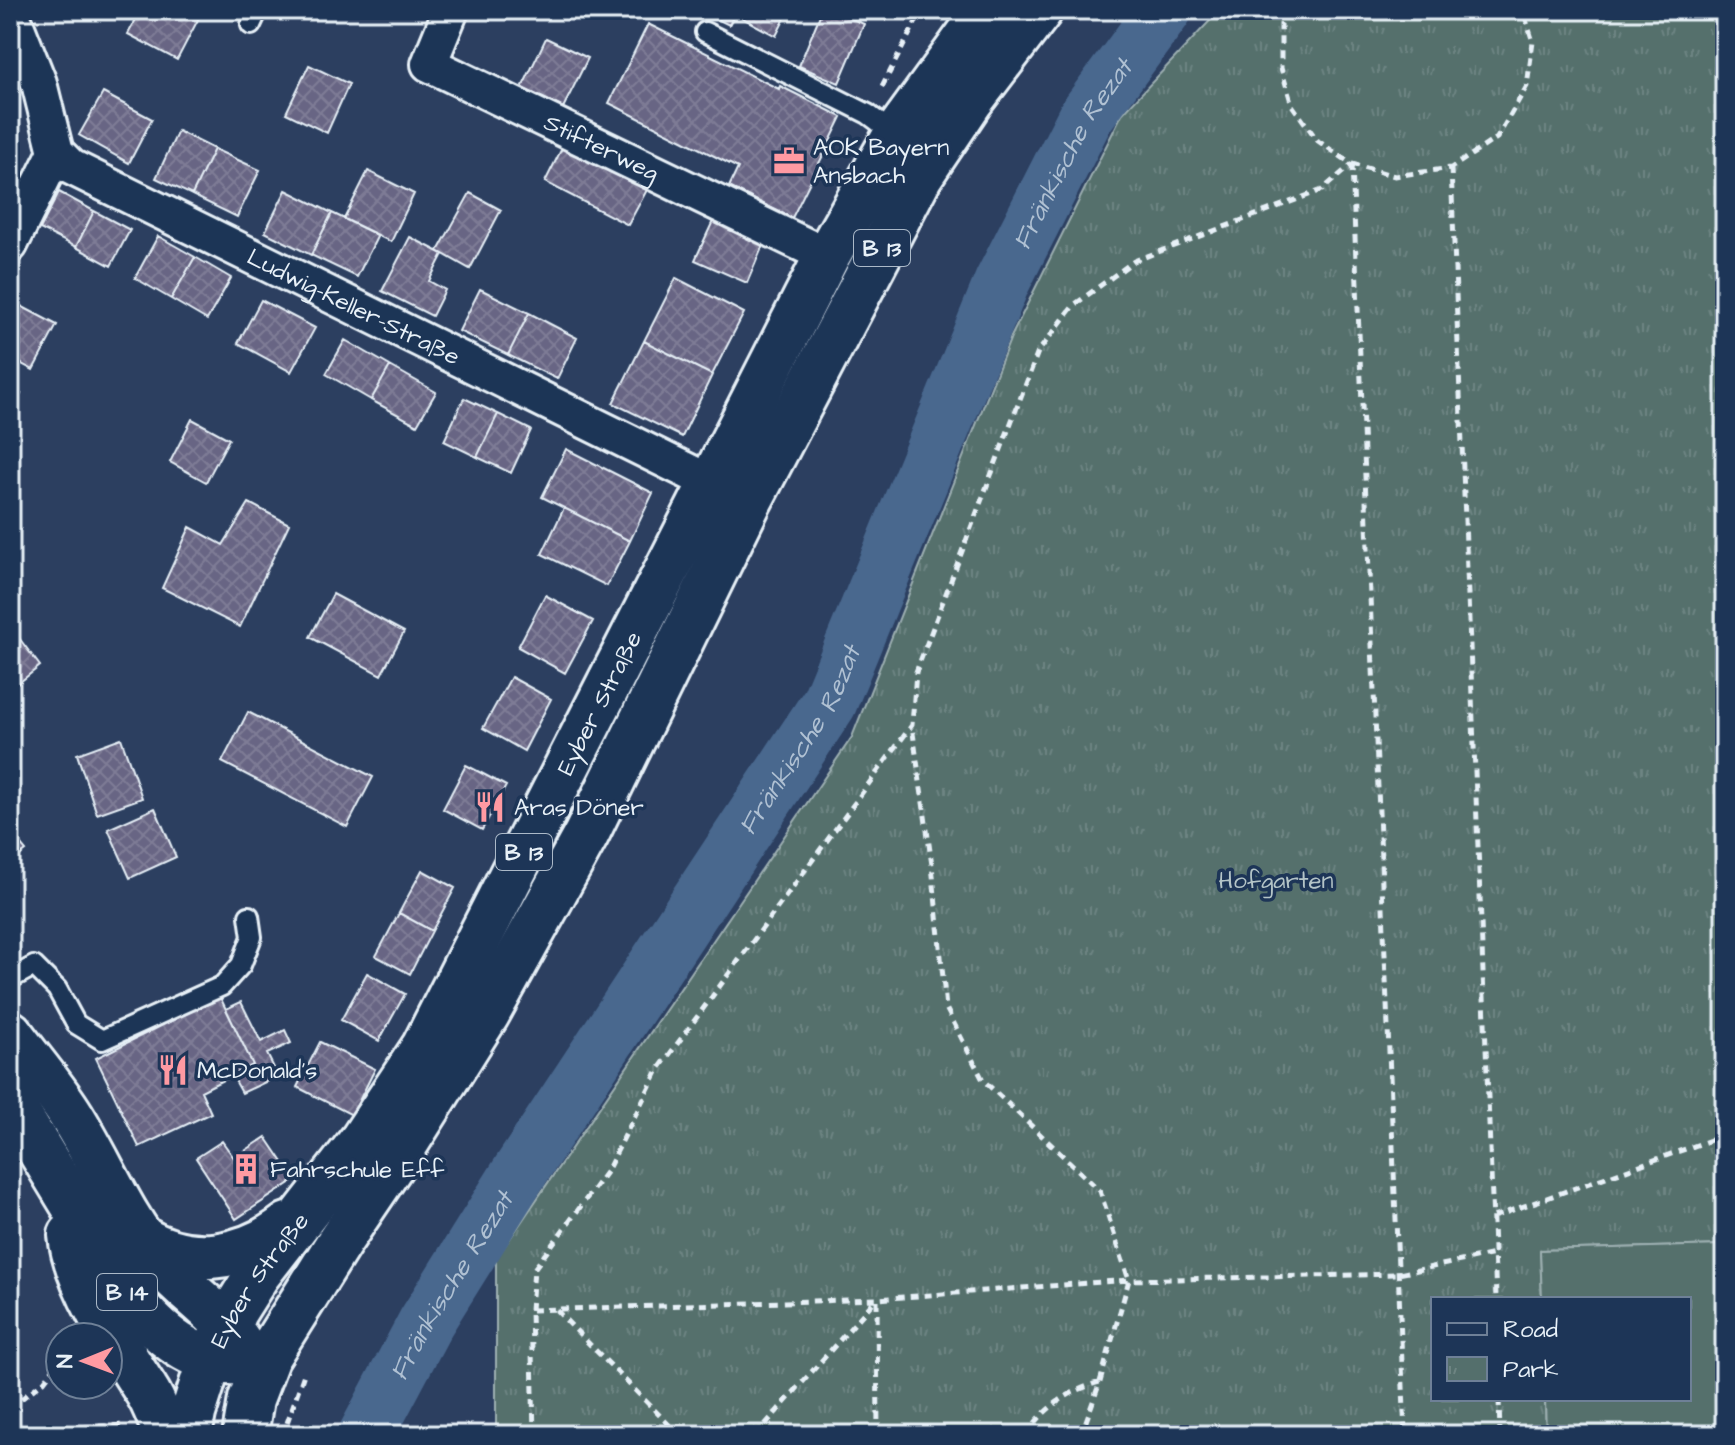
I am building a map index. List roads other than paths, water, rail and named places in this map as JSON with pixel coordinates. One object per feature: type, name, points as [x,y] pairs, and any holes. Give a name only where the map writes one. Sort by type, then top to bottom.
[{"type":"main road","name":"Eyber Straße","points":[[189,1435],[193,1413],[252,1368],[401,1151],[494,1000],[586,835],[827,256],[896,135],[987,10]]},
{"type":"main road","name":"Eyber Straße","points":[[252,1368],[257,1275],[363,1139],[424,1047],[730,492],[920,176],[971,100],[1040,10]]},
{"type":"main road","name":"B 14","points":[[10,1033],[68,1111],[141,1238],[252,1368]]},
{"type":"main road","name":"B 14","points":[[10,1101],[131,1300],[152,1324],[177,1344],[252,1368]]},
{"type":"main road","name":"B 14","points":[[69,1201],[73,1249],[78,1266],[97,1308],[146,1390],[148,1430]]},
{"type":"main road","name":"B 13","points":[[141,1238],[171,1253],[216,1256],[260,1242],[312,1206]]},
{"type":"street","points":[[10,10],[39,83],[56,152],[10,245]]},
{"type":"street","name":"Stifterweg","points":[[451,10],[429,64],[827,256]]},
{"type":"street","name":"Ludwig-Keller-Straße","points":[[56,152],[71,167],[730,492]]},
{"type":"lane","points":[[705,32],[868,114],[896,135]]},
{"type":"lane","points":[[10,979],[34,966],[57,989],[76,1024],[102,1040],[222,986],[241,965],[252,937],[249,916]]},
{"type":"waterway","name":"Fränkische Rezat","points":[[366,1435],[426,1322],[519,1173],[829,703],[1002,282],[1086,116],[1164,10]]},
{"type":"place","name":"AOK Bayern Ansbach","points":[[789,161]]},
{"type":"place","name":"Aras Döner","points":[[490,807]]},
{"type":"place","name":"McDonald's","points":[[173,1070]]},
{"type":"place","name":"Fahrschule Eff","points":[[246,1169]]},
{"type":"park label","name":"Hofgarten","points":[[1276,880]]}]
